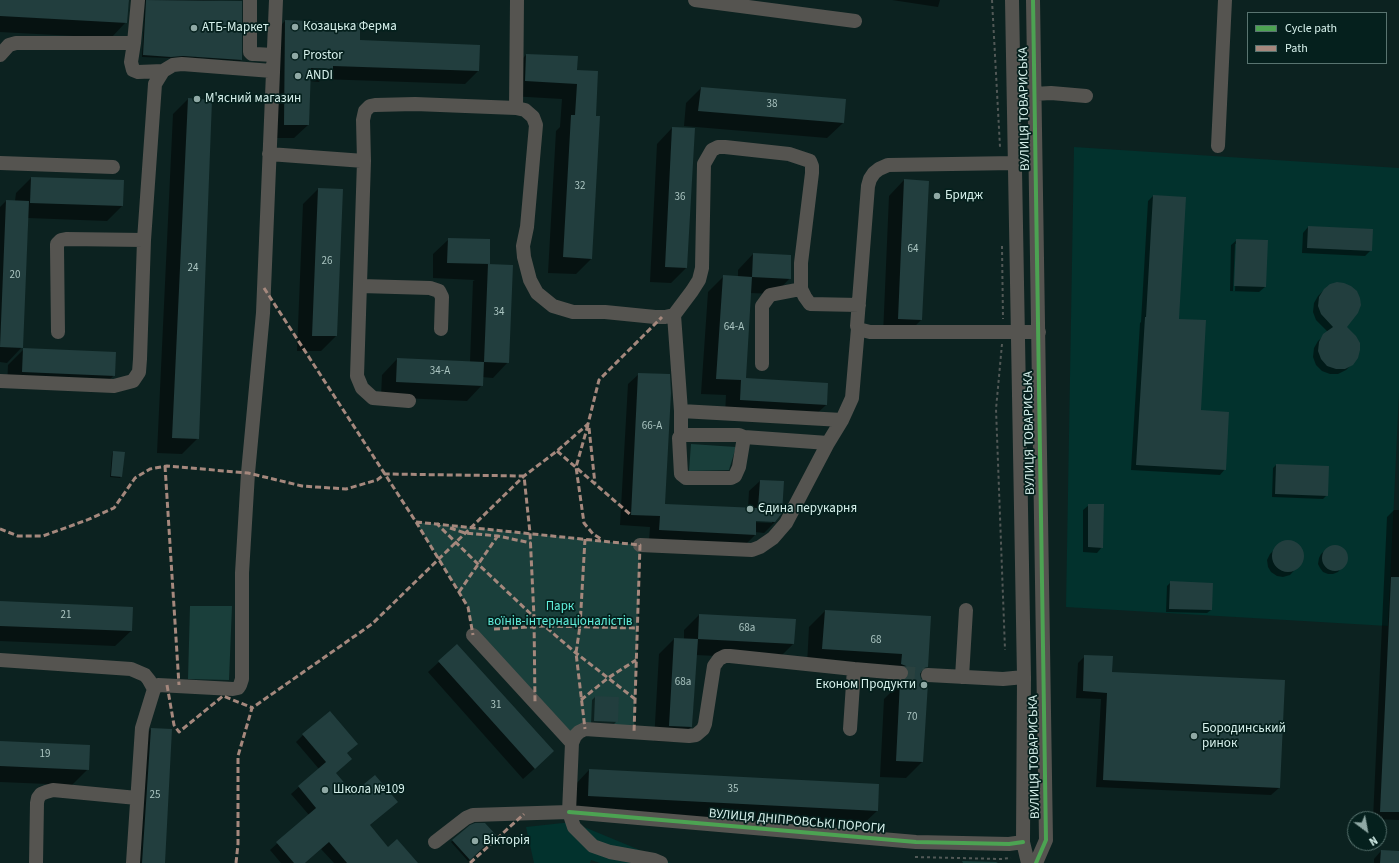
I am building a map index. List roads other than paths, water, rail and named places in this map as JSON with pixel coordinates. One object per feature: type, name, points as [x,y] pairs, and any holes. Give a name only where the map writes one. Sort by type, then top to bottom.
[{"type":"street","points":[[138,0],[131,62],[133,70],[138,72],[163,71],[173,65],[182,64],[272,72]]},
{"type":"street","points":[[250,0],[251,53],[273,55]]},
{"type":"street","points":[[133,863],[142,728],[154,689],[158,685],[232,689],[238,688],[242,679],[242,573],[248,473],[263,313],[276,0]]},
{"type":"street","points":[[516,108],[517,0]]},
{"type":"street","points":[[695,0],[856,21]]},
{"type":"street","name":"ВУЛИЦЯ ТОВАРИСЬКА","points":[[1012,0],[1024,677],[1023,842],[1028,863]]},
{"type":"street","name":"ВУЛИЦЯ ТОВАРИСЬКА","points":[[1033,0],[1046,840],[1036,863]]},
{"type":"street","points":[[1218,146],[1225,0]]},
{"type":"street","points":[[0,55],[9,45],[16,43],[134,43]]},
{"type":"street","points":[[0,381],[114,386],[133,381],[139,372],[144,240],[156,84],[163,71]]},
{"type":"street","points":[[1034,94],[1051,93],[1086,96]]},
{"type":"street","points":[[409,401],[373,398],[362,388],[357,376],[364,161],[363,120],[366,111],[370,106],[415,104],[516,108],[525,110],[534,117],[536,124],[527,227],[523,246],[526,268],[537,293],[553,306],[573,312],[606,312],[655,318],[674,315],[683,304],[698,280],[702,268],[704,164],[712,150],[718,147],[789,154],[810,161],[812,173],[802,263],[801,289],[805,298],[810,304],[859,305]]},
{"type":"street","points":[[269,154],[364,161]]},
{"type":"street","points":[[0,163],[113,167]]},
{"type":"street","points":[[640,544],[752,550],[760,547],[773,538],[786,523],[828,443],[842,420],[852,398],[868,186],[870,179],[879,169],[888,165],[1015,163]]},
{"type":"street","points":[[1015,187],[1036,186]]},
{"type":"street","points":[[58,332],[57,244],[66,238],[144,240]]},
{"type":"street","points":[[361,286],[424,288],[439,291],[442,297],[441,329]]},
{"type":"street","points":[[762,364],[762,306],[770,295],[801,289]]},
{"type":"street","points":[[674,315],[681,411],[681,435],[679,438],[681,474],[686,478],[731,478],[735,476],[739,467],[744,437]]},
{"type":"street","points":[[858,328],[870,332],[1039,332]]},
{"type":"street","points":[[681,411],[842,420]]},
{"type":"street","points":[[681,435],[739,435],[744,437],[828,443]]},
{"type":"street","points":[[962,677],[966,610]]},
{"type":"street","points":[[473,635],[572,743]]},
{"type":"street","points":[[660,863],[654,860],[610,852],[594,846],[574,827],[569,812],[572,743],[575,736],[579,732],[585,729],[690,736],[696,735],[703,729],[705,724],[714,666],[725,656],[901,673]]},
{"type":"street","points":[[0,660],[131,669],[144,675],[154,689]]},
{"type":"street","points":[[850,729],[854,669]]},
{"type":"street","points":[[928,675],[1003,680],[1024,677]]},
{"type":"street","points":[[36,863],[37,803],[41,794],[53,790],[137,798]]},
{"type":"street","points":[[435,842],[466,818],[473,815],[569,812]]},
{"type":"street","name":"ВУЛИЦЯ ДНІПРОВСЬКІ ПОРОГИ","points":[[569,812],[916,842],[1009,844],[1023,842]]},
{"type":"tunnel","points":[[901,673],[928,675]]},
{"type":"place","name":"Козацька Ферма","points":[[295,27]]},
{"type":"place","name":"АТБ-Маркет","points":[[194,28]]},
{"type":"place","name":"Prostor","points":[[295,56]]},
{"type":"place","name":"ANDI","points":[[298,76]]},
{"type":"place","name":"М'ясний магазин","points":[[197,99]]},
{"type":"place","name":"Бридж","points":[[937,196]]},
{"type":"place","name":"Єдина перукарня","points":[[750,509]]},
{"type":"place","name":"Економ Продукти","points":[[924,685]]},
{"type":"place","name":"Бородинський ринок","points":[[1194,736]]},
{"type":"place","name":"Школа №109","points":[[325,790]]},
{"type":"place","name":"Вікторія","points":[[475,841]]},
{"type":"park label","name":"Парк воїнів-інтернаціоналістів","points":[[560,614]]}]
